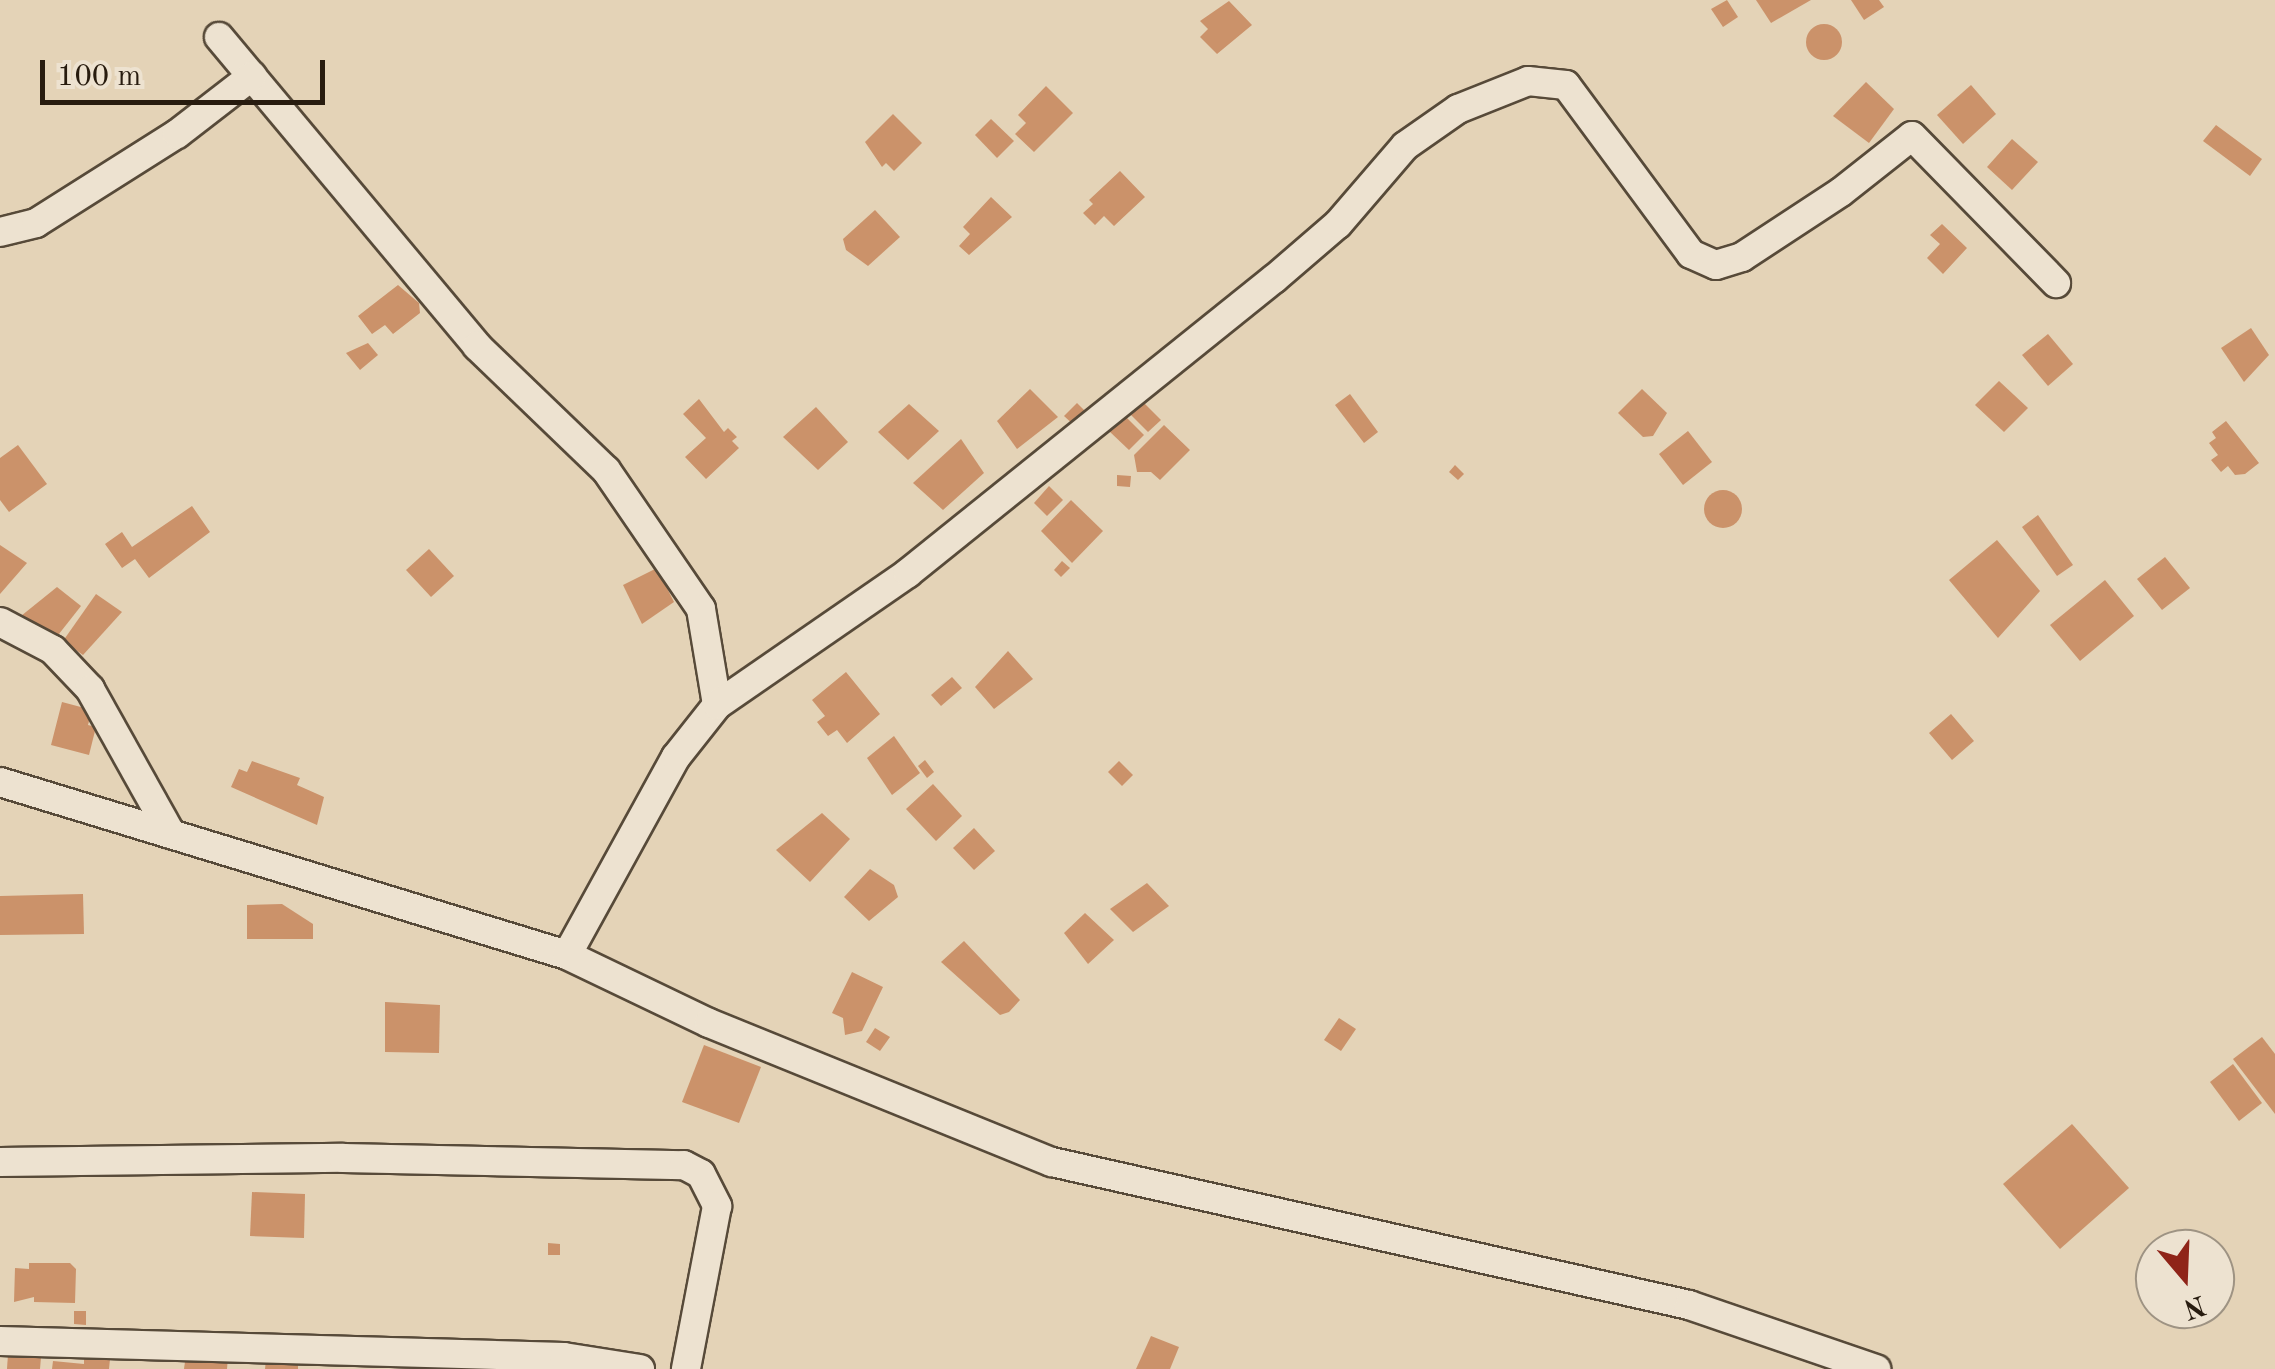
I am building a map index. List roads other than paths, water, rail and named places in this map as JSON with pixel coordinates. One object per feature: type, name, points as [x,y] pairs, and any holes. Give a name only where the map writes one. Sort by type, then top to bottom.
[{"type":"street","points":[[219,37],[477,346],[606,470],[701,608],[718,705]]},
{"type":"street","points":[[0,232],[36,223],[176,134],[252,76]]},
{"type":"street","points":[[567,954],[676,756],[718,705],[908,572],[1274,280],[1338,224],[1428,126],[1528,81],[1557,80],[1578,96],[1703,262],[1727,264],[1912,136],[2056,283]]},
{"type":"street","points":[[0,622],[54,650],[90,689],[171,834]]},
{"type":"street","points":[[0,782],[567,954],[709,1022],[1052,1162],[1671,1300],[1876,1369]]},
{"type":"street","points":[[0,1162],[342,1158],[684,1165],[702,1174],[718,1206],[686,1369]]},
{"type":"street","points":[[0,1341],[564,1358],[640,1369]]}]
